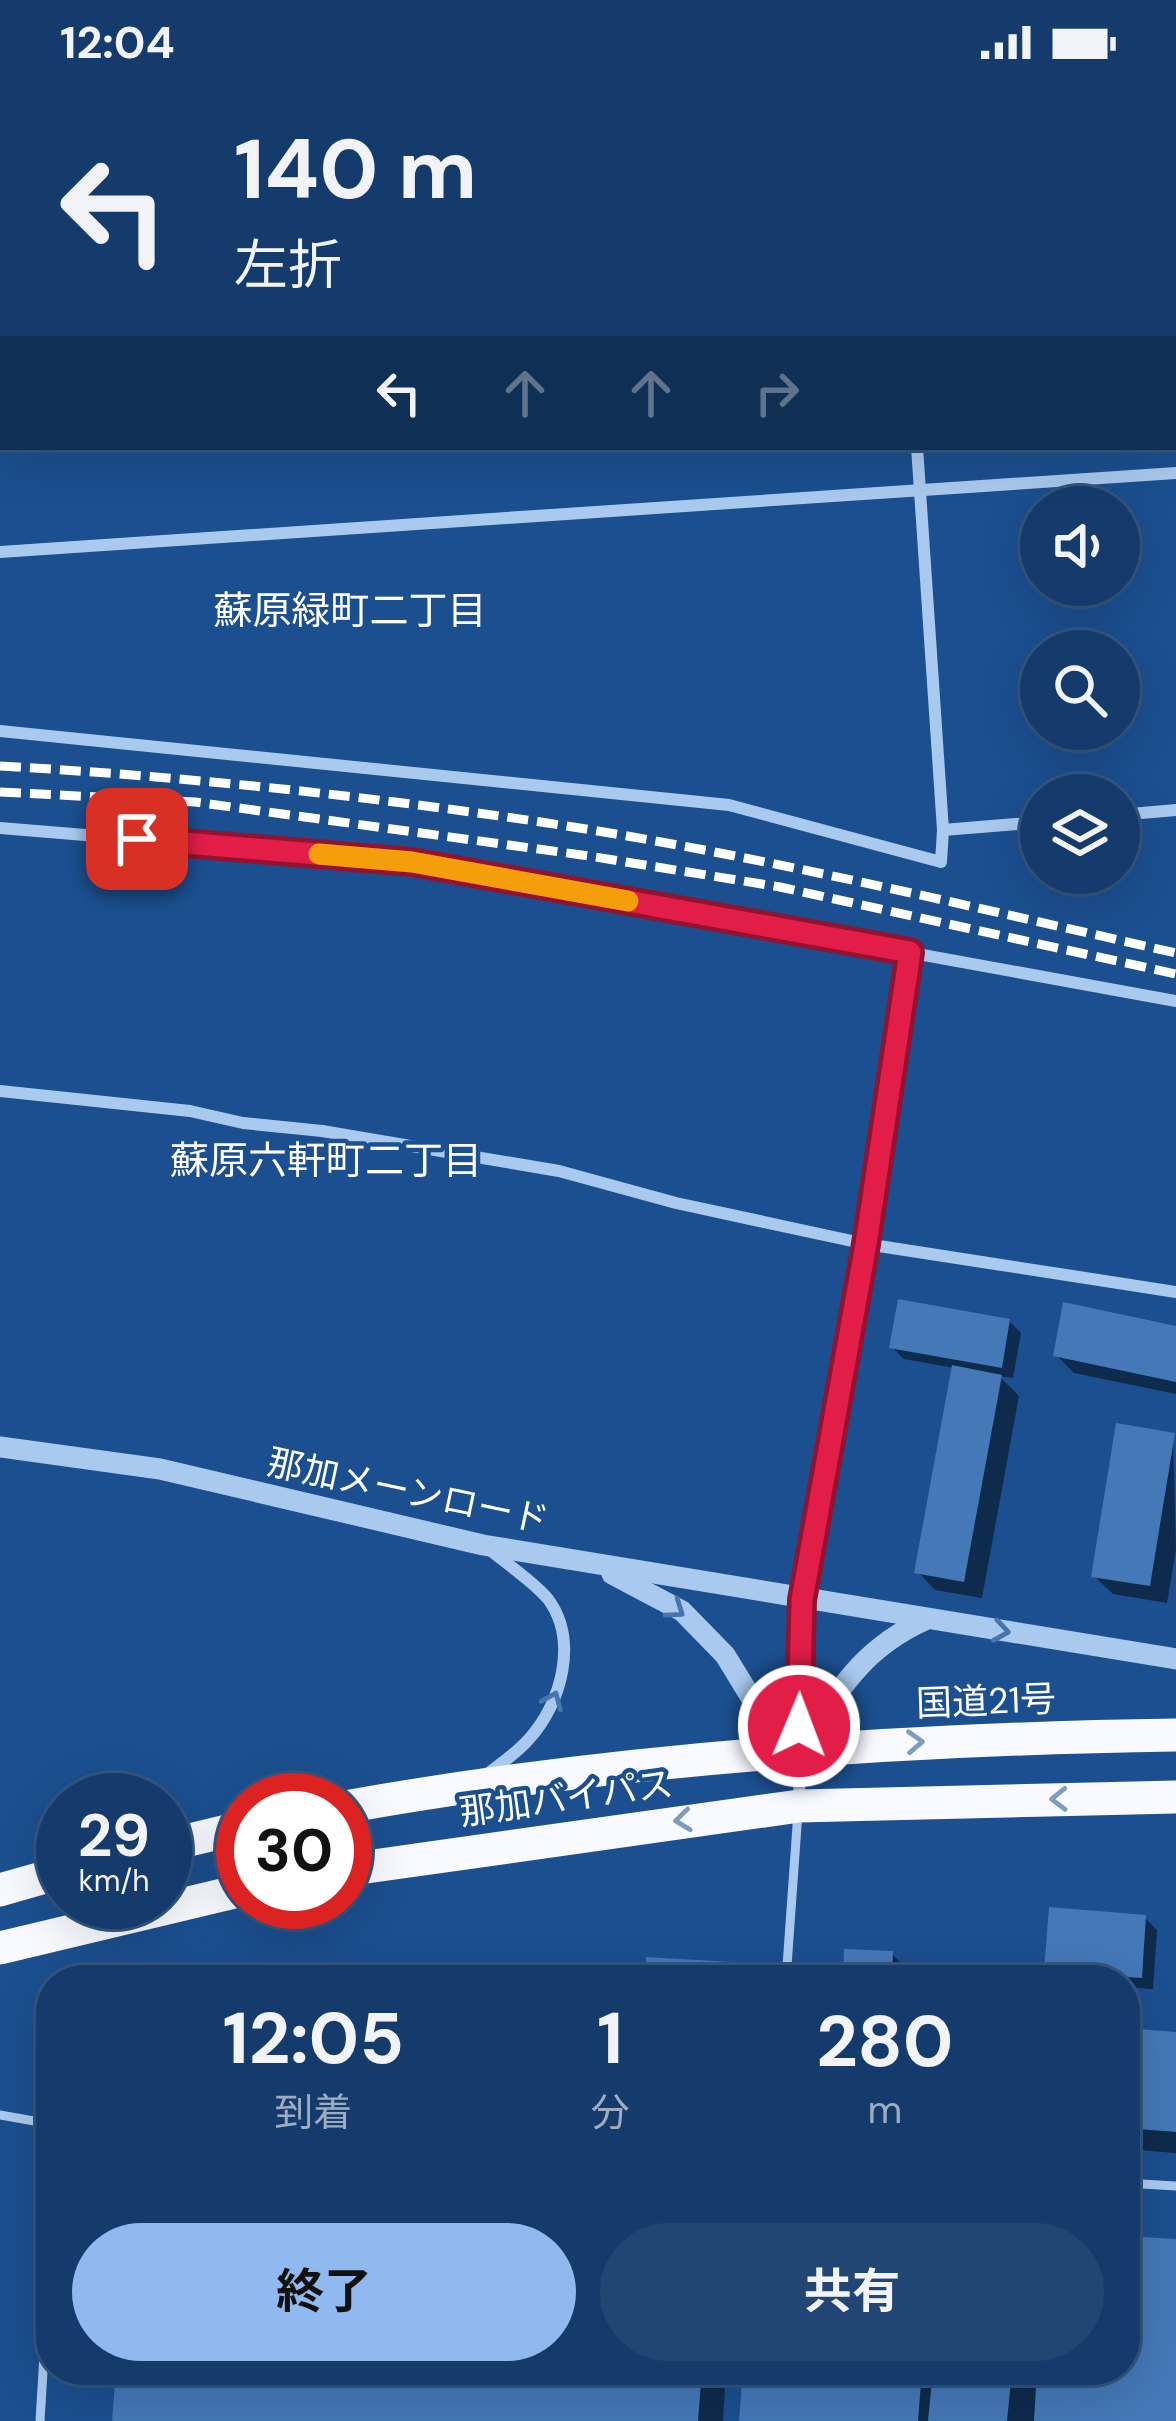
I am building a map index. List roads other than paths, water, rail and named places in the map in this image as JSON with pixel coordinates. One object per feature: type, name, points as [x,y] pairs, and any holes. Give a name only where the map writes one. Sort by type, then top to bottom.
[{"type":"highway","name":"国道21号","points":[[799,1751],[1005,1737],[1176,1735]]},
{"type":"highway","name":"那加バイパス","points":[[372,1802],[475,1784],[799,1751]]},
{"type":"highway","points":[[799,1806],[1176,1797]]},
{"type":"highway","name":"那加バイパス","points":[[372,1866],[799,1806]]},
{"type":"highway","points":[[0,1890],[36,1880]]},
{"type":"highway","points":[[0,1948],[216,1897]]},
{"type":"street","points":[[0,731],[729,806],[941,862],[944,830],[917,450]]},
{"type":"street","points":[[0,551],[1176,473]]},
{"type":"street","points":[[1140,813],[1176,810]]},
{"type":"street","points":[[944,830],[1020,824]]},
{"type":"street","points":[[0,828],[412,862],[1176,1001]]},
{"type":"street","points":[[799,1806],[802,1600],[866,1244],[910,952]]},
{"type":"street","points":[[0,1091],[190,1111],[559,1171],[676,1203],[866,1244],[1176,1292]]},
{"type":"street","name":"那加メーンロード","points":[[0,1447],[160,1468],[483,1544],[1176,1659]]},
{"type":"street","points":[[475,1784],[528,1742],[547,1716],[560,1688],[564,1649],[559,1621],[547,1598],[483,1544]]},
{"type":"street","points":[[572,1559],[625,1579],[682,1611],[725,1655],[755,1704],[799,1751]]},
{"type":"street","points":[[799,1751],[867,1655],[892,1635],[926,1619]]},
{"type":"lane","points":[[787,1965],[799,1806]]},
{"type":"lane","points":[[0,2115],[36,2121]]},
{"type":"lane","points":[[1140,2183],[1176,2186]]},
{"type":"lane","points":[[40,2421],[42,2385]]},
{"type":"railway","points":[[0,766],[268,788],[534,821],[776,864],[1176,953]]},
{"type":"railway","points":[[0,792],[195,802],[589,856],[780,887],[1176,974]]},
{"type":"district","name":"蘇原緑町二丁目","points":[[350,610]]},
{"type":"district","name":"蘇原六軒町二丁目","points":[[326,1160]]}]
